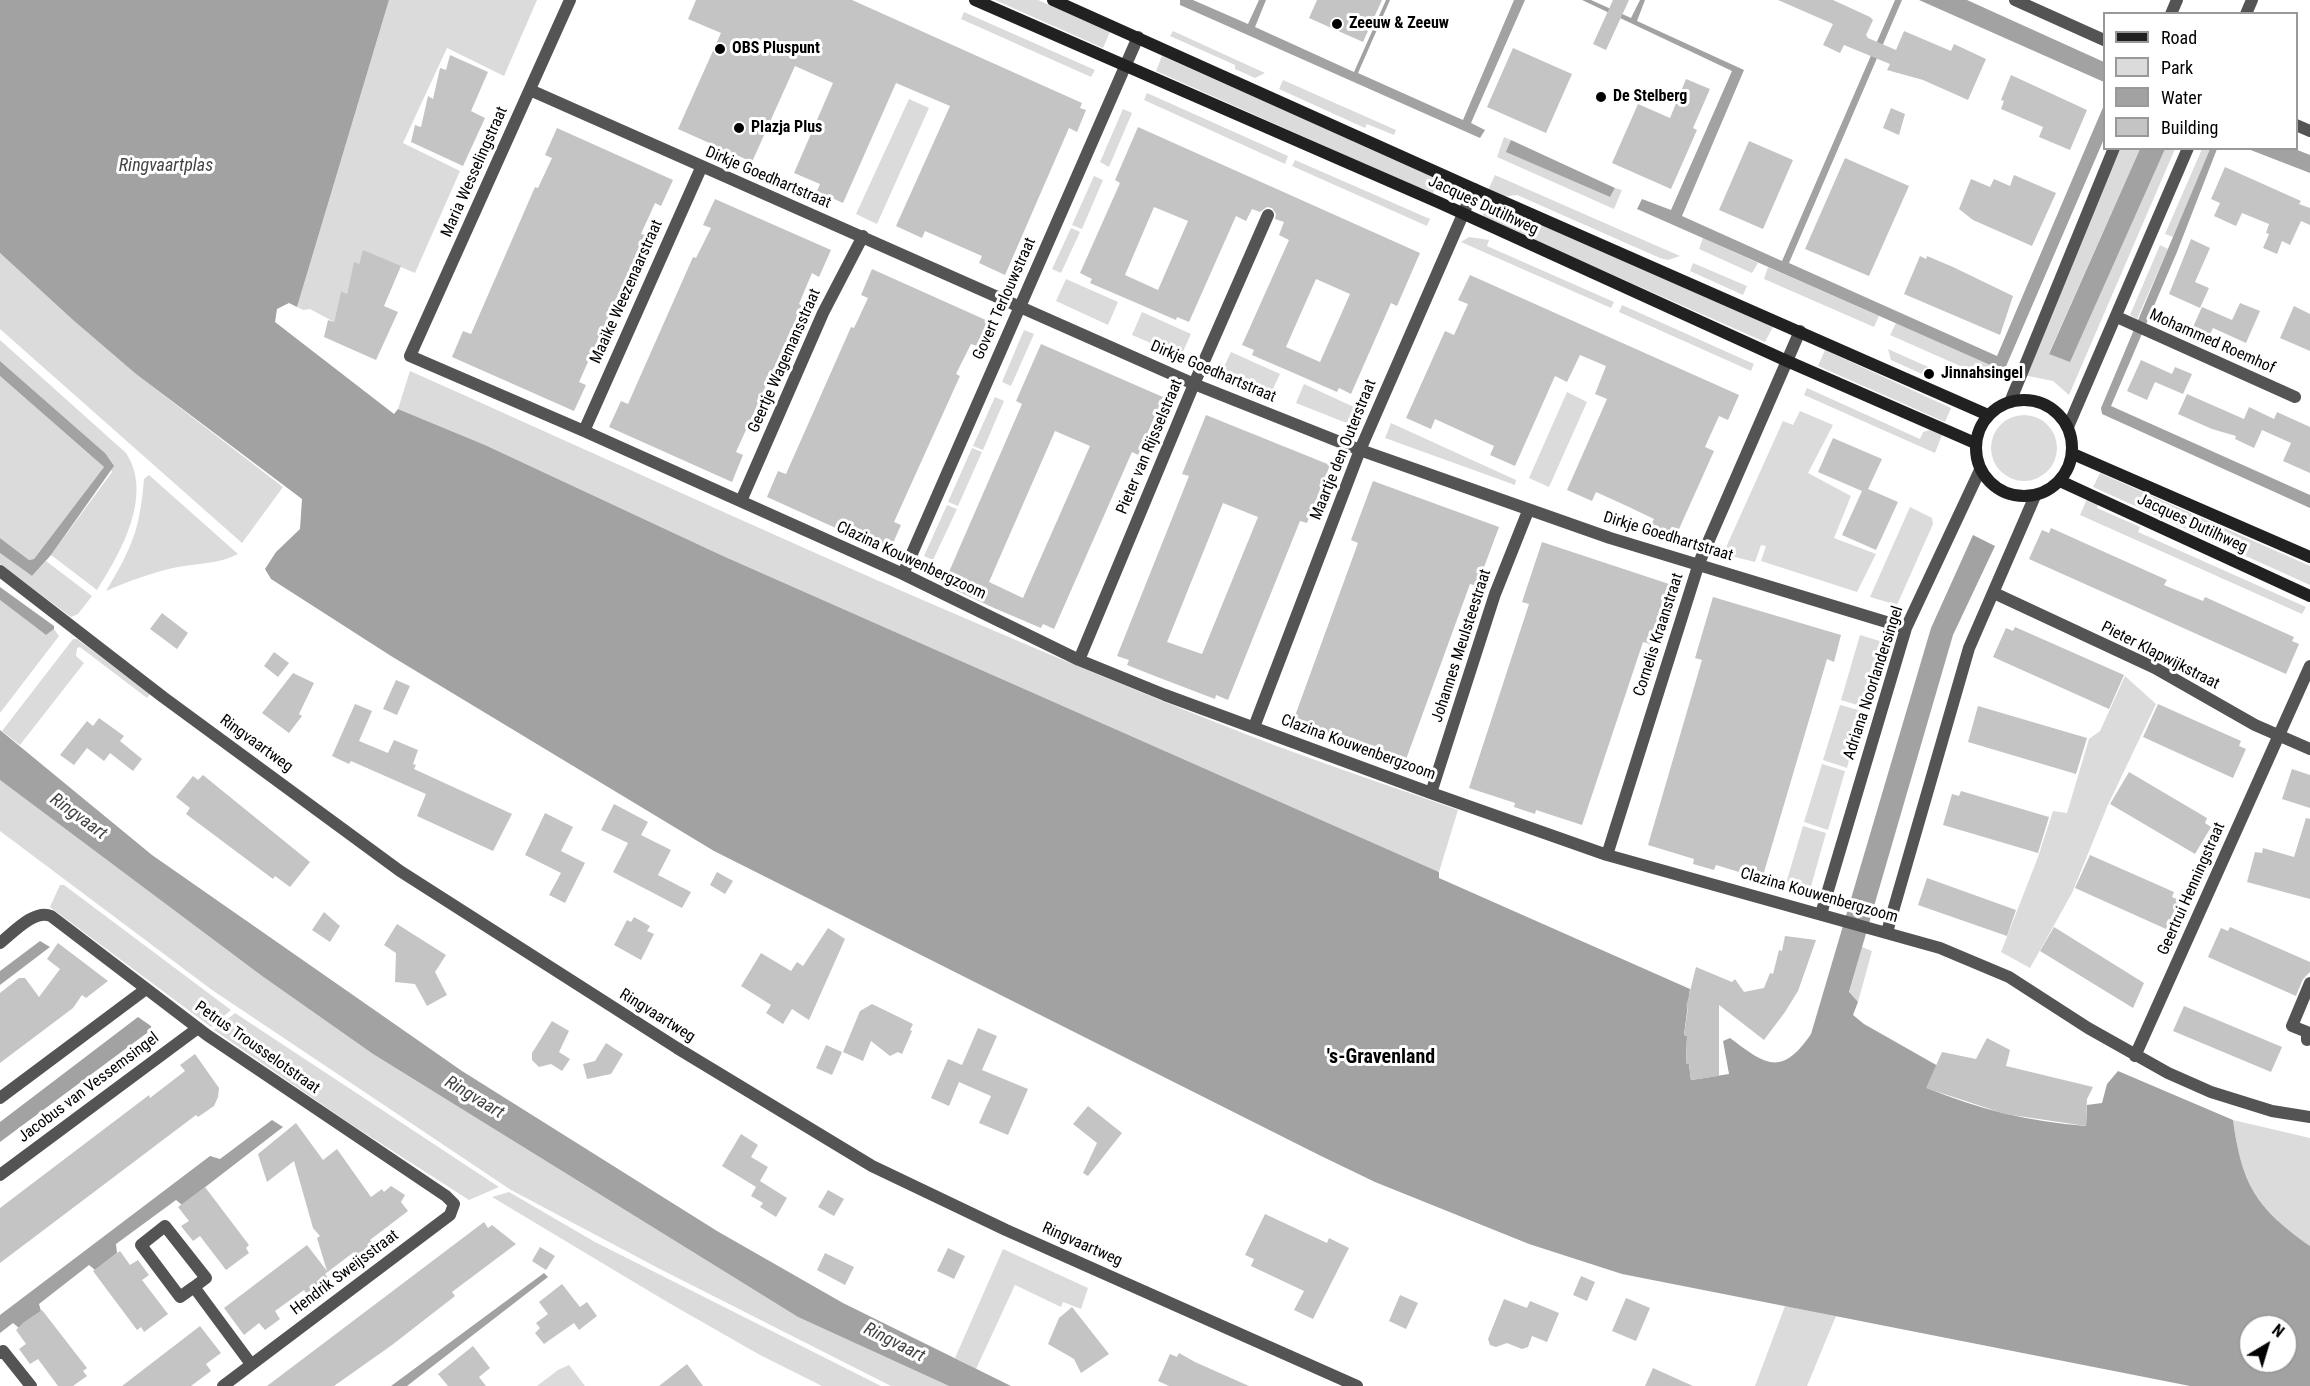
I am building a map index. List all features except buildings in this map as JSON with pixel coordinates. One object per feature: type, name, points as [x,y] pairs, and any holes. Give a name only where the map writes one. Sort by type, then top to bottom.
[{"type":"main road","name":"Jacques Dutilhweg","points":[[975,0],[1787,362],[1976,443]]},
{"type":"main road","name":"Jacques Dutilhweg","points":[[1053,0],[1988,416]]},
{"type":"main road","points":[[2027,400],[2044,404],[2058,414],[2068,427],[2073,454],[2068,469],[2060,481],[2049,490],[2035,496],[2022,497],[1998,489],[1980,470],[1976,443],[1979,429],[1988,416],[2010,402],[2027,400]]},
{"type":"main road","name":"Jacques Dutilhweg","points":[[2073,454],[2310,557]]},
{"type":"main road","name":"Jacques Dutilhweg","points":[[2060,481],[2310,596]]},
{"type":"street","name":"Maria Wesselingstraat","points":[[410,356],[570,0]]},
{"type":"street","points":[[2015,0],[2103,40]]},
{"type":"street","name":"Govert Terlouwstraat","points":[[903,574],[1138,37]]},
{"type":"street","name":"Dirkje Goedhartstraat","points":[[530,90],[701,168],[863,236],[1194,384],[1360,450],[1610,538],[1699,563],[1906,628]]},
{"type":"street","points":[[2010,402],[2113,150]]},
{"type":"street","points":[[2068,427],[2187,150]]},
{"type":"street","name":"Maaike Weezenaarstraat","points":[[584,431],[701,168]]},
{"type":"street","name":"Maartje den Outerstraat","points":[[1254,727],[1360,450],[1474,189]]},
{"type":"street","name":"Pieter van Rijsselstraat","points":[[1079,660],[1194,384],[1268,215]]},
{"type":"street","name":"Geertje Wagemansstraat","points":[[741,501],[823,313],[863,236]]},
{"type":"street","name":"Mohammed Roemhof","points":[[2117,317],[2295,397]]},
{"type":"street","name":"Cornelis Kraanstraat","points":[[1607,855],[1699,563],[1800,331]]},
{"type":"street","name":"Clazina Kouwenbergzoom","points":[[410,356],[903,574],[1079,660],[1431,793],[1607,855],[1940,948],[2008,977],[2135,1056],[2211,1092],[2272,1111],[2310,1117]]},
{"type":"street","name":"Adriana Noorlandersingel","points":[[1821,914],[1906,628],[1980,470]]},
{"type":"street","points":[[1887,932],[1969,648],[2035,496]]},
{"type":"street","name":"Johannes Meulsteestraat","points":[[1431,793],[1495,594],[1528,511]]},
{"type":"street","name":"Ringvaartweg","points":[[0,571],[163,697],[400,871],[677,1048],[872,1166],[1006,1230],[1357,1386]]},
{"type":"street","name":"Pieter Klapwijkstraat","points":[[1994,593],[2155,668],[2255,725],[2310,749]]},
{"type":"street","name":"Geertrui Henningstraat","points":[[2135,1056],[2310,666]]},
{"type":"street","name":"Petrus Trousselotstraat","points":[[0,943],[36,915],[44,914],[198,1028],[446,1196],[454,1204]]},
{"type":"street","points":[[2307,1040],[2307,1032],[2292,1026],[2310,983]]},
{"type":"street","points":[[0,1098],[146,988]]},
{"type":"street","name":"Jacobus van Vessemsingel","points":[[0,1175],[198,1028]]},
{"type":"street","name":"Hendrik Sweijsstraat","points":[[223,1386],[450,1215],[454,1204]]},
{"type":"street","points":[[165,1226],[206,1278],[194,1287],[180,1297],[141,1245],[165,1226]]},
{"type":"street","points":[[194,1287],[252,1364]]},
{"type":"street","points":[[0,1353],[3,1351],[31,1386]]},
{"type":"green space","points":[[389,0],[537,0],[504,76],[447,48],[403,143],[460,171],[415,273],[363,251],[359,264],[354,263],[347,294],[341,291],[334,322],[310,309],[303,310],[297,307]]},
{"type":"green space","points":[[995,0],[1038,0],[1110,32],[1103,48]]},
{"type":"green space","points":[[964,12],[1095,70],[1091,77],[961,19]]},
{"type":"green space","points":[[1173,31],[1265,73],[1255,78],[1235,69],[1235,65],[1170,36]]},
{"type":"green space","points":[[1162,56],[1439,179],[1433,194],[1156,71]]},
{"type":"green space","points":[[1283,80],[1396,130],[1394,135],[1367,124],[1365,128],[1279,89]]},
{"type":"green space","points":[[1147,93],[1288,156],[1285,164],[1144,100]]},
{"type":"green space","points":[[909,99],[929,108],[877,224],[856,214]]},
{"type":"green space","points":[[1123,109],[1132,113],[1109,167],[1100,162]]},
{"type":"green space","points":[[1504,137],[1511,140],[1507,152],[1610,197],[1615,188],[1622,190],[1614,209],[1497,157]]},
{"type":"green space","points":[[2120,150],[2140,150],[2049,353],[2070,361],[2165,150],[2175,150],[2069,395],[2053,381],[2023,375]]},
{"type":"green space","points":[[2202,150],[2210,150],[2173,237],[2165,234]]},
{"type":"green space","points":[[1295,160],[1430,219],[1427,226],[1292,166]]},
{"type":"green space","points":[[1495,175],[1680,256],[1668,260],[1660,258],[1517,195],[1501,197],[1488,190]]},
{"type":"green space","points":[[1094,176],[1103,180],[1082,229],[1072,225]]},
{"type":"green space","points":[[1485,202],[1492,202],[1773,327],[1765,342],[1484,218],[1481,207]]},
{"type":"green space","points":[[1071,228],[1080,232],[1061,273],[1052,269]]},
{"type":"green space","points":[[1469,237],[1489,240],[1487,246],[1614,302],[1611,308],[1461,242]]},
{"type":"green space","points":[[1703,238],[1758,263],[1752,273],[1699,249]]},
{"type":"green space","points":[[2160,245],[2168,249],[2137,319],[2130,315]]},
{"type":"green space","points":[[0,253],[136,374],[283,487],[242,543],[0,329]]},
{"type":"green space","points":[[1693,263],[1747,286],[1743,295],[1690,271]]},
{"type":"green space","points":[[1768,267],[1879,316],[1874,327],[1764,279]]},
{"type":"green space","points":[[1066,279],[1118,302],[1108,325],[1056,301]]},
{"type":"green space","points":[[1622,305],[1754,364],[1751,371],[1619,312]]},
{"type":"green space","points":[[1142,312],[1191,334],[1181,356],[1132,335]]},
{"type":"green space","points":[[1896,323],[2006,371],[2002,379],[1994,381],[1890,335]]},
{"type":"green space","points":[[1024,330],[1034,334],[1011,386],[1002,382]]},
{"type":"green space","points":[[0,340],[126,453],[134,469],[137,487],[131,524],[124,542],[97,590],[51,555],[112,472],[105,453],[0,361]]},
{"type":"green space","points":[[1888,349],[1935,370],[1931,378],[1891,360]]},
{"type":"green space","points":[[1825,350],[1951,408],[1945,422],[1818,366]]},
{"type":"green space","points":[[1231,352],[1280,374],[1271,393],[1221,373]]},
{"type":"green space","points":[[410,371],[1036,649],[1274,745],[1458,810],[1439,872],[723,556],[485,445],[398,409]]},
{"type":"green space","points":[[0,376],[104,467],[34,559],[29,560],[0,538]]},
{"type":"green space","points":[[1304,384],[1356,408],[1349,424],[1296,403]]},
{"type":"green space","points":[[1807,388],[1920,439],[1923,432],[1930,430],[1942,435],[1935,453],[1804,395]]},
{"type":"green space","points":[[1567,392],[1587,402],[1549,487],[1529,478]]},
{"type":"green space","points":[[995,397],[1004,401],[983,450],[973,446]]},
{"type":"green space","points":[[1800,411],[1833,425],[1808,473],[1851,496],[1834,538],[1876,554],[1857,592],[1761,561],[1766,546],[1761,545],[1755,562],[1723,554],[1783,421],[1793,425]]},
{"type":"green space","points":[[2018,415],[2030,415],[2042,420],[2052,430],[2057,448],[2055,461],[2042,476],[2030,481],[2018,481],[2006,476],[1996,466],[1991,454],[1991,442],[1996,430],[2006,420]]},
{"type":"green space","points":[[1391,423],[1516,480],[1515,485],[1385,438]]},
{"type":"green space","points":[[972,448],[982,452],[958,506],[948,502]]},
{"type":"green space","points":[[2100,473],[2310,566],[2310,585],[2093,487]]},
{"type":"green space","points":[[149,475],[238,554],[216,561],[159,571],[106,591],[133,538],[140,512],[144,479]]},
{"type":"green space","points":[[2087,499],[2098,504],[2097,508],[2140,527],[2138,532],[2306,607],[2302,614],[2080,515]]},
{"type":"green space","points":[[947,505],[957,509],[933,560],[924,556]]},
{"type":"green space","points":[[1910,507],[1932,518],[1933,524],[1897,605],[1870,597]]},
{"type":"green space","points":[[0,553],[32,576],[46,561],[92,596],[78,614],[71,617],[0,564]]},
{"type":"green space","points":[[0,600],[46,635],[54,629],[59,636],[0,713]]},
{"type":"green space","points":[[1860,635],[1883,642],[1864,707],[1841,700]]},
{"type":"green space","points":[[73,639],[77,639],[150,694],[147,698],[80,647],[77,648],[76,656],[84,663],[20,745],[2,731]]},
{"type":"green space","points":[[2125,676],[2156,704],[2107,807],[2072,893],[2030,968],[2001,952],[2038,857],[2053,811],[2067,813],[2089,739],[2100,731]]},
{"type":"green space","points":[[1840,705],[1862,711],[1847,768],[1823,760]]},
{"type":"green space","points":[[1822,764],[1845,771],[1828,830],[1804,822]]},
{"type":"green space","points":[[0,780],[262,976],[373,1054],[798,1317],[949,1386],[891,1386],[658,1268],[511,1190],[212,990],[0,831]]},
{"type":"green space","points":[[1803,826],[1826,833],[1808,897],[1784,890]]},
{"type":"green space","points":[[60,885],[64,885],[231,1010],[211,1027],[50,907]]},
{"type":"green space","points":[[1862,947],[1872,951],[1858,1002],[1849,993]]},
{"type":"green space","points":[[235,1013],[499,1187],[469,1200],[349,1123],[214,1030]]},
{"type":"green space","points":[[2233,1120],[2310,1138],[2310,1246],[2276,1219],[2255,1193],[2241,1162]]},
{"type":"green space","points":[[509,1192],[595,1242],[881,1386],[822,1386],[760,1355],[492,1197]]},
{"type":"green space","points":[[1003,1249],[1088,1288],[1081,1309],[1063,1302],[1061,1307],[1015,1285],[976,1369],[955,1358]]},
{"type":"green space","points":[[1785,1306],[1836,1316],[1807,1386],[1755,1386]]},
{"type":"green space","points":[[569,1365],[585,1386],[537,1386],[558,1370]]},
{"type":"water","name":"Ringvaartplas","points":[[0,0],[389,0],[297,307],[289,303],[277,309],[275,322],[394,414],[398,409],[485,445],[723,556],[1439,872],[1439,878],[1690,989],[1684,1035],[1687,1036],[1686,1063],[1689,1064],[1691,1080],[1729,1074],[1723,1041],[1730,1038],[1753,1055],[1772,1062],[1791,1057],[1811,1034],[1931,628],[1973,535],[1995,546],[1953,635],[1849,992],[1858,1002],[1853,1015],[1864,1024],[1938,1066],[1927,1088],[1985,1108],[2025,1118],[2086,1126],[2087,1105],[2102,1103],[2107,1084],[2118,1071],[2233,1120],[2241,1162],[2255,1193],[2276,1219],[2310,1246],[2310,1386],[2190,1386],[1622,1274],[1529,1244],[1375,1182],[714,851],[391,656],[271,579],[265,569],[276,552],[300,529],[302,499],[136,374],[0,253]]},
{"type":"water","points":[[1180,0],[1193,0],[1248,24],[1259,0],[1266,0],[1255,27],[1354,72],[1386,0],[1390,0],[1358,73],[1463,120],[1514,0],[1525,0],[1471,123],[1485,130],[1480,138],[1180,5]]},
{"type":"water","points":[[1582,0],[1591,0],[1631,18],[1640,0],[1645,0],[1637,21],[1744,70],[1682,216],[1782,261],[1895,0],[1902,0],[1789,263],[1997,356],[2103,107],[2103,141],[2004,371],[1637,209],[1642,199],[1671,210],[1732,71]]},
{"type":"water","points":[[1919,0],[1967,0],[2103,62],[2103,82]]},
{"type":"water","points":[[1511,140],[1615,188],[1610,197],[1506,152]]},
{"type":"water","points":[[2140,150],[2165,150],[2070,362],[2049,354]]},
{"type":"water","points":[[2210,150],[2217,150],[2177,252],[2111,406],[2310,495],[2310,508],[2102,414],[2101,408]]},
{"type":"water","points":[[2251,150],[2298,150],[2310,155],[2310,173]]},
{"type":"water","points":[[0,361],[105,453],[114,466],[51,555],[32,576],[0,553],[0,538],[29,560],[34,559],[104,467],[0,376]]},
{"type":"water","points":[[0,587],[54,626],[54,629],[46,635],[0,600]]},
{"type":"water","name":"Ringvaart","points":[[0,730],[152,855],[462,1071],[717,1231],[843,1303],[1011,1386],[949,1386],[798,1317],[373,1054],[262,976],[0,780]]},
{"type":"water","points":[[40,941],[50,947],[0,985],[0,971]]},
{"type":"water","points":[[138,1017],[151,1026],[151,1030],[0,1142],[0,1122]]},
{"type":"water","points":[[272,1120],[283,1127],[182,1205],[176,1200],[116,1244],[117,1253],[95,1270],[89,1265],[39,1304],[41,1311],[19,1328],[13,1323],[0,1333],[0,1315],[210,1156],[220,1159]]},
{"type":"water","points":[[544,1273],[548,1277],[407,1386],[391,1386]]},
{"type":"place","name":"Zeeuw & Zeeuw","points":[[1337,24]]},
{"type":"place","name":"OBS Pluspunt","points":[[720,49]]},
{"type":"place","name":"De Stelberg","points":[[1601,97]]},
{"type":"place","name":"Plazja Plus","points":[[739,128]]},
{"type":"place","name":"Jinnahsingel","points":[[1929,374]]},
{"type":"district","name":"'s-Gravenland","points":[[1381,1058]]}]
